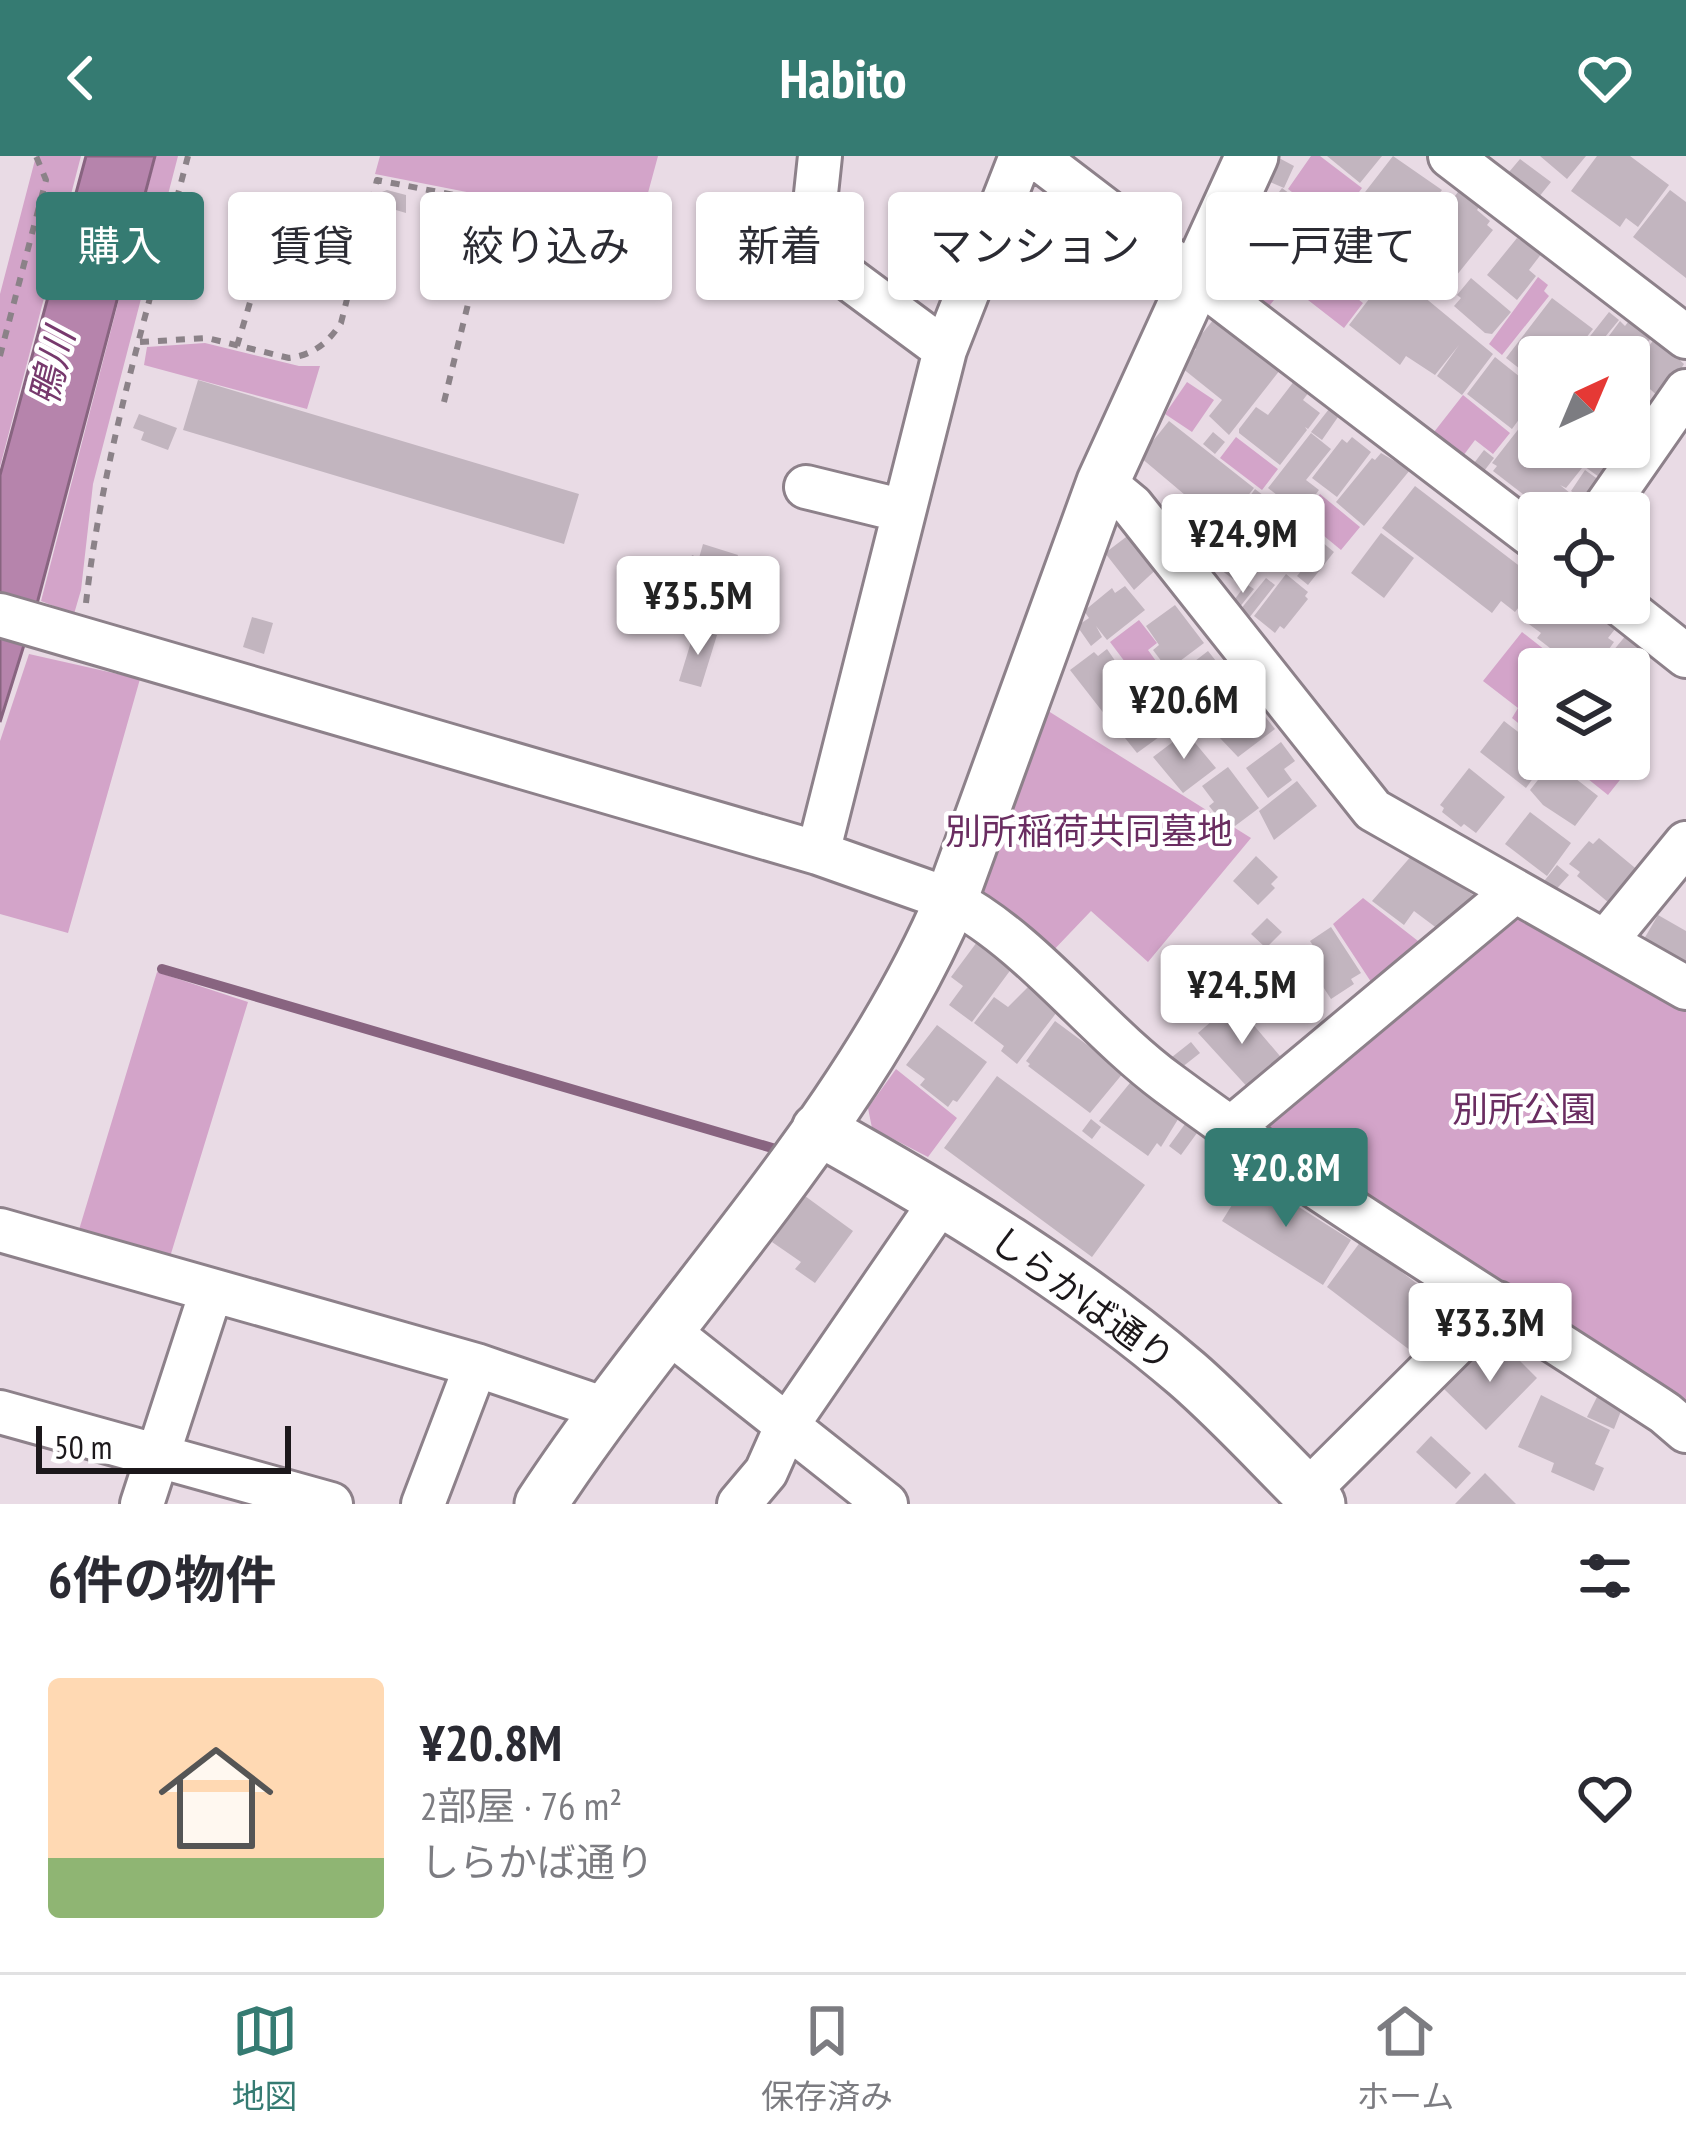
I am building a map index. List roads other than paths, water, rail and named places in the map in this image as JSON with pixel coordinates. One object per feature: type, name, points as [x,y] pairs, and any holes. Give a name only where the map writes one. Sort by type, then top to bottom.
[{"type":"street","points":[[820,156],[810,250],[945,350]]},
{"type":"street","points":[[818,854],[945,350],[1021,156]]},
{"type":"street","points":[[1035,156],[1518,525]]},
{"type":"street","points":[[548,1501],[608,1410],[818,1129],[924,962],[951,900],[1103,482],[1252,156]]},
{"type":"street","points":[[1450,156],[1686,337]]},
{"type":"street","points":[[1616,492],[1686,392]]},
{"type":"street","points":[[1103,482],[1132,506],[1373,810],[1686,988]]},
{"type":"street","points":[[806,487],[904,511]]},
{"type":"street","points":[[0,615],[818,854],[951,900],[1041,969],[1149,1069],[1230,1129],[1686,1431]]},
{"type":"street","points":[[1645,624],[1686,656]]},
{"type":"street","points":[[1605,943],[1686,843]]},
{"type":"street","points":[[1230,1129],[1515,891]]},
{"type":"street","name":"しらかば通り","points":[[818,1129],[943,1198],[1107,1311],[1189,1376],[1313,1498]]},
{"type":"street","points":[[739,1504],[766,1472],[786,1427],[943,1198]]},
{"type":"street","points":[[0,1230],[476,1365],[608,1410]]},
{"type":"street","points":[[142,1504],[211,1292]]},
{"type":"street","points":[[1313,1498],[1497,1303]]},
{"type":"street","points":[[669,1332],[886,1504]]},
{"type":"street","points":[[423,1504],[476,1365]]},
{"type":"street","points":[[0,1412],[331,1504]]},
{"type":"water","points":[[86,156],[155,156],[146,192],[76,192]]},
{"type":"water","name":"鴨川","points":[[47,300],[117,300],[38,600],[0,722],[0,475]]},
{"type":"waterway","points":[[162,969],[779,1150]]},
{"type":"park label","name":"別所稲荷共同墓地","points":[[1089,830]]},
{"type":"park label","name":"別所公園","points":[[1524,1108]]}]
